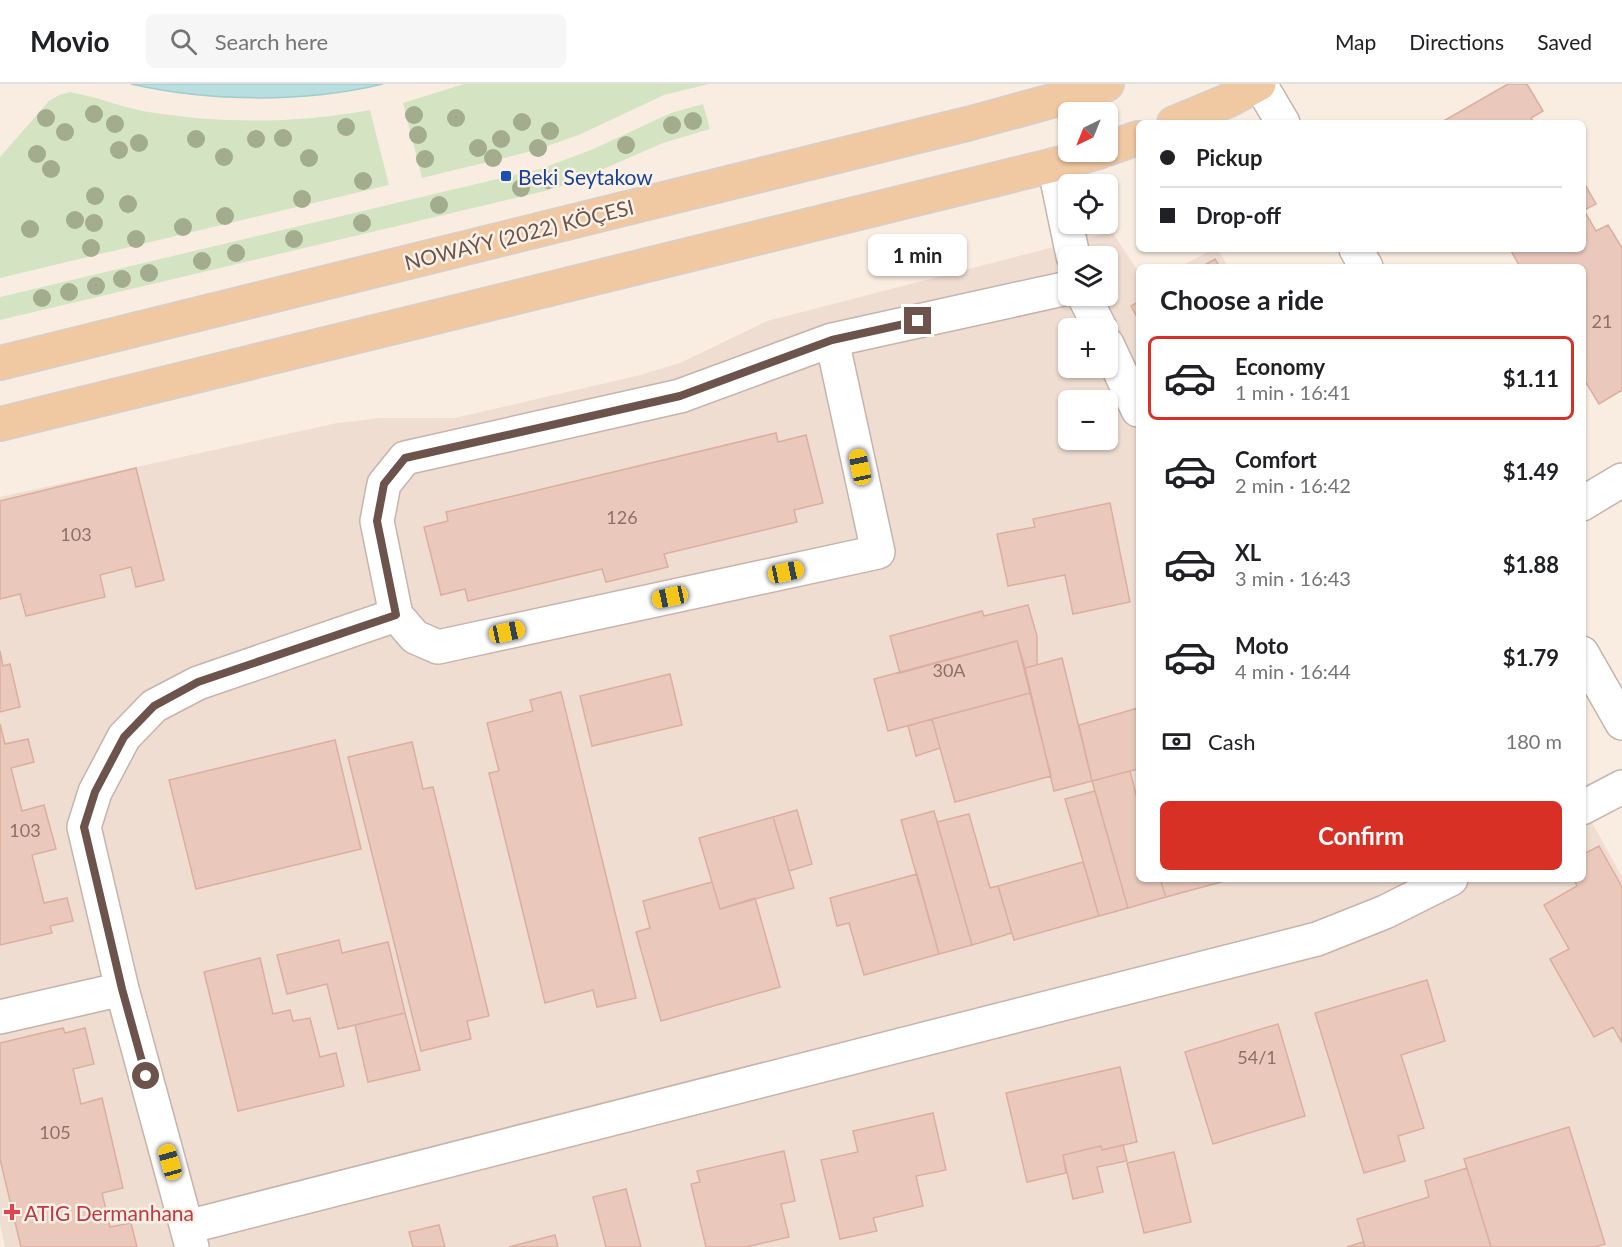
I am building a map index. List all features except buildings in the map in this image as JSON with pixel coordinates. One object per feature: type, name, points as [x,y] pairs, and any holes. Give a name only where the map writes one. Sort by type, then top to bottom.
[{"type":"main road","name":"NOWAÝY (2022) KÖÇESI","points":[[0,363],[971,123],[1107,84]]},
{"type":"main road","points":[[1181,120],[1227,101],[1259,84]]},
{"type":"main road","points":[[1118,145],[1136,139]]},
{"type":"main road","points":[[0,424],[1064,162]]},
{"type":"street","points":[[1259,84],[1281,120]]},
{"type":"street","points":[[1054,165],[1071,246]]},
{"type":"street","points":[[832,340],[878,552],[438,647],[415,637],[396,615],[377,521],[384,484],[405,458],[680,396],[832,340],[1058,290]]},
{"type":"street","points":[[1118,367],[1136,406]]},
{"type":"street","points":[[1586,502],[1622,480]]},
{"type":"street","points":[[396,615],[198,682],[154,706],[124,737],[95,792],[84,827],[122,989],[190,1237],[1317,939],[1384,912],[1445,882]]},
{"type":"street","points":[[1586,660],[1622,723]]},
{"type":"street","points":[[1586,806],[1622,787]]},
{"type":"street","points":[[0,1017],[122,989]]},
{"type":"shaded area","points":[[1104,234],[1113,234],[1136,268],[1136,882],[1586,882],[1586,811],[1622,877],[1622,1247],[5,1247],[0,1224],[0,497],[337,423],[381,418],[455,418],[640,375],[680,363],[767,321]]},
{"type":"shaded area","points":[[1208,252],[1220,252],[1226,264],[1185,264]]},
{"type":"green space","points":[[464,84],[709,84],[664,95],[581,134],[536,150],[422,178],[403,103]]},
{"type":"green space","points":[[70,92],[144,111],[209,119],[289,120],[370,110],[389,185],[0,278],[0,157],[49,101]]},
{"type":"green space","points":[[703,104],[710,129],[663,143],[571,183],[545,191],[0,320],[0,297],[540,169],[591,150],[671,113]]},
{"type":"water","points":[[131,84],[383,84],[321,95],[257,98],[192,94]]},
{"type":"place","name":"Beki Seytakow","points":[[506,176]]},
{"type":"place","name":"ATIG Dermanhana","points":[[12,1212]]},
{"type":"route","points":[[146,1076],[122,989],[84,827],[95,792],[124,737],[154,706],[198,682],[396,615],[377,521],[384,484],[405,458],[680,396],[832,340],[918,321]]}]
